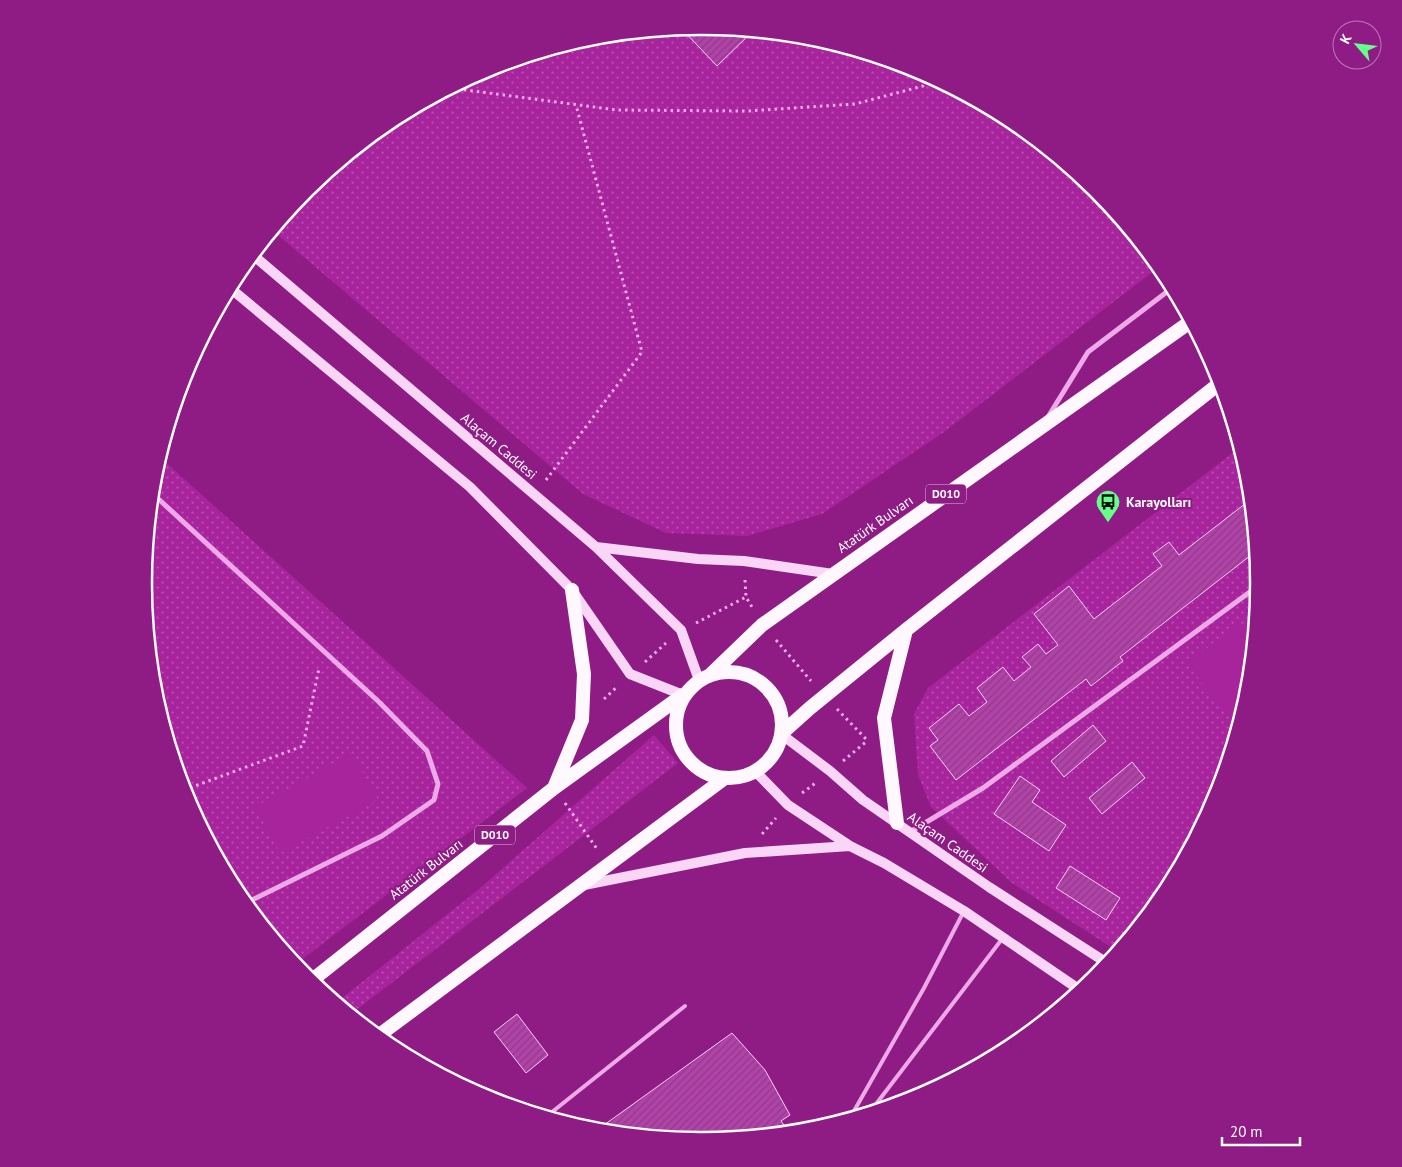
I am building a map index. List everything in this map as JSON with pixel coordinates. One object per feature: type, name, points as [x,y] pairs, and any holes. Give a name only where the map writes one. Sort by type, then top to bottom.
[{"type":"highway","name":"Atatürk Bulvarı","points":[[704,678],[762,625],[1185,326]]},
{"type":"highway","points":[[781,734],[906,630],[1213,388]]},
{"type":"highway","points":[[554,788],[582,720],[584,674],[572,590]]},
{"type":"highway","points":[[897,823],[884,718],[906,630]]},
{"type":"highway","points":[[683,695],[676,727],[678,742],[686,756],[696,767],[710,775],[726,778],[741,777],[755,771],[767,762],[776,749],[781,734],[782,718],[777,702],[768,689],[755,679],[740,673],[724,672],[704,678]]},
{"type":"highway","name":"D010","points":[[683,695],[704,678]]},
{"type":"highway","name":"Atatürk Bulvarı","points":[[318,976],[554,788],[683,695]]},
{"type":"highway","points":[[384,1031],[726,778]]},
{"type":"main road","name":"Alaçam Caddesi","points":[[259,260],[596,547],[681,630],[704,678]]},
{"type":"main road","points":[[236,293],[470,487],[572,590],[630,674],[683,695]]},
{"type":"main road","points":[[596,547],[698,559],[744,560],[833,574]]},
{"type":"main road","name":"Alaçam Caddesi","points":[[781,734],[830,771],[862,800],[989,887],[1100,959]]},
{"type":"main road","points":[[755,771],[788,805],[850,846],[884,863],[964,911],[1074,986]]},
{"type":"main road","points":[[583,885],[745,853],[850,846]]},
{"type":"street","points":[[1043,426],[1088,352],[1166,293]]},
{"type":"street","points":[[159,500],[379,702],[427,751],[438,784],[434,800],[382,836],[254,900]]},
{"type":"street","points":[[910,832],[983,788],[1250,592]]},
{"type":"lane","points":[[855,1110],[924,988],[964,911]]},
{"type":"lane","points":[[877,1103],[1003,938]]},
{"type":"lane","points":[[553,1111],[685,1006]]},
{"type":"path","points":[[463,90],[617,110],[747,111],[855,104],[923,86],[926,84]]},
{"type":"path","points":[[535,494],[642,352],[576,105]]},
{"type":"path","points":[[744,560],[746,597],[762,625],[868,741],[886,738]]},
{"type":"path","points":[[582,720],[630,674],[681,630],[746,597]]},
{"type":"path","points":[[192,787],[303,746],[322,650]]},
{"type":"path","points":[[554,788],[609,866]]},
{"type":"shaded area","points":[[665,36],[737,36],[773,40],[843,54],[877,64],[911,77],[975,108],[1035,148],[1089,196],[1113,222],[1152,272],[944,432],[822,514],[747,536],[666,533],[583,494],[278,235],[313,196],[367,148],[427,108],[491,77],[559,54],[629,40]]},
{"type":"shaded area","points":[[1233,452],[1245,512],[1250,584],[1245,655],[1231,725],[1208,793],[1176,858],[1136,917],[1111,947],[1012,883],[931,807],[918,775],[914,714],[928,688]]},
{"type":"shaded area","points":[[166,463],[527,788],[302,959],[266,917],[226,858],[194,793],[171,725],[157,655],[152,584],[157,512]]},
{"type":"shaded area","points":[[1238,623],[1247,634],[1239,691],[1232,720],[1187,664]]},
{"type":"shaded area","points":[[654,735],[678,763],[356,1010],[342,998],[479,889]]},
{"type":"shaded area","points":[[352,753],[378,800],[280,853],[255,807]]},
{"type":"building","points":[[688,35],[747,37],[717,66]]},
{"type":"building","points":[[1244,505],[1249,557],[1120,657],[1123,661],[1091,686],[1086,679],[956,780],[930,746],[938,740],[929,728],[959,704],[969,716],[987,702],[977,688],[1003,667],[1014,681],[1031,667],[1022,657],[1038,644],[1046,654],[1058,645],[1034,614],[1069,586],[1094,619],[1162,566],[1153,554],[1169,542],[1179,555]]},
{"type":"building","points":[[1093,725],[1106,741],[1064,777],[1051,761]]},
{"type":"building","points":[[1132,762],[1145,778],[1102,814],[1089,798]]},
{"type":"building","points":[[1020,776],[1040,790],[1032,802],[1066,825],[1049,851],[994,814]]},
{"type":"building","points":[[1070,866],[1120,898],[1106,920],[1056,888]]},
{"type":"building","points":[[517,1014],[548,1055],[526,1073],[494,1032]]},
{"type":"building","points":[[732,1033],[765,1070],[790,1115],[781,1121],[784,1125],[737,1131],[665,1131],[607,1123]]},
{"type":"place","name":"Karayolları","points":[[1108,523]]}]
